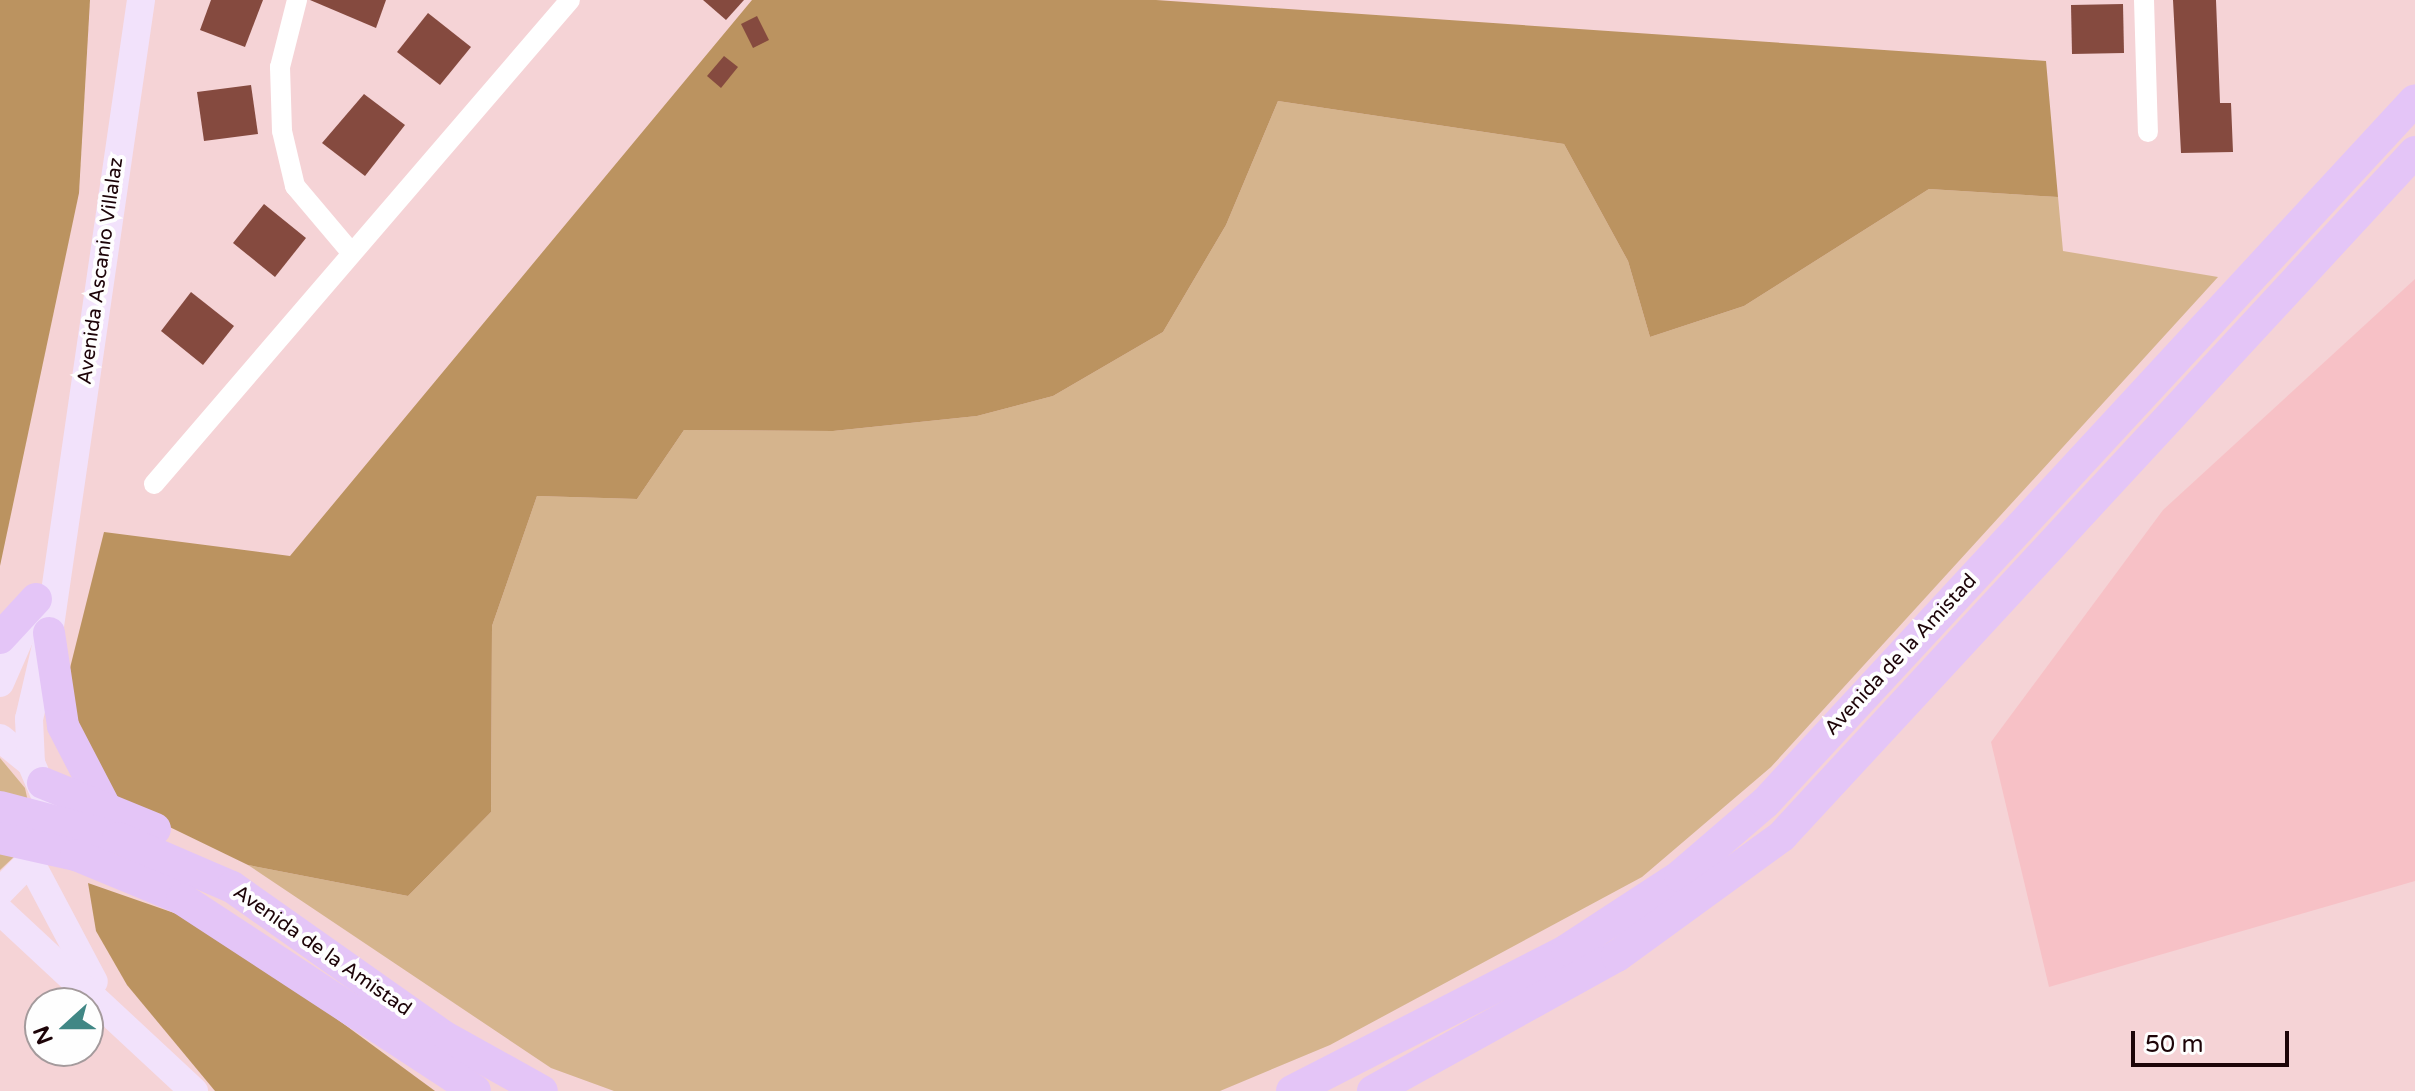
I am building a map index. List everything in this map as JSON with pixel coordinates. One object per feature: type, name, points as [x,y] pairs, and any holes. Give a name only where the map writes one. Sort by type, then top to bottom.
[{"type":"main road","name":"Avenida Ascanio Villalaz","points":[[32,865],[48,828],[29,719],[49,633],[58,543],[141,0]]},
{"type":"main road","name":"Avenida de la Amistad","points":[[1292,1091],[1567,950],[1680,876],[1765,803],[2415,100]]},
{"type":"main road","name":"Avenida de la Amistad","points":[[1373,1091],[1617,956],[1782,836],[2415,152]]},
{"type":"main road","name":"Avenida Ascanio Villalaz","points":[[0,683],[58,543]]},
{"type":"main road","points":[[0,638],[36,599]]},
{"type":"main road","points":[[49,633],[63,726],[107,811]]},
{"type":"main road","points":[[0,738],[37,773],[107,811],[243,869],[543,1091]]},
{"type":"main road","name":"Avenida de la Amistad","points":[[0,807],[77,841],[214,917],[475,1091]]},
{"type":"main road","name":"Avenida de la Amistad","points":[[0,838],[77,841],[232,887],[443,1036],[543,1091]]},
{"type":"main road","points":[[0,892],[32,865],[64,937],[112,1009]]},
{"type":"main road","points":[[0,911],[112,1009],[194,1091]]},
{"type":"street","points":[[297,0],[280,67],[282,131],[295,186],[350,251]]},
{"type":"street","points":[[154,484],[350,251],[570,0]]},
{"type":"street","points":[[2144,0],[2148,132]]},
{"type":"shaded area","points":[[0,0],[90,0],[79,193],[0,566]]},
{"type":"shaded area","points":[[752,0],[1156,0],[2046,61],[2058,197],[1929,189],[1744,306],[1650,337],[1628,261],[1564,144],[1278,101],[1226,225],[1163,332],[1053,396],[977,416],[833,431],[684,430],[637,499],[537,496],[492,626],[491,812],[408,896],[248,865],[116,801],[76,725],[70,668],[104,532],[290,556]]},
{"type":"shaded area","points":[[1278,101],[1564,144],[1628,261],[1650,337],[1744,306],[1929,189],[2058,197],[2063,251],[2218,277],[1771,767],[1642,877],[1330,1045],[1220,1091],[614,1091],[551,1068],[248,865],[408,896],[491,812],[492,626],[537,496],[637,499],[684,430],[833,431],[977,416],[1053,396],[1163,332],[1226,225]]},
{"type":"shaded area","points":[[2415,279],[2415,881],[2049,987],[1991,742],[2163,510]]},
{"type":"shaded area","points":[[0,758],[25,788],[30,811],[17,854],[0,870]]},
{"type":"shaded area","points":[[88,883],[177,914],[258,961],[435,1091],[215,1091],[127,985],[96,931]]},
{"type":"building","points":[[211,0],[263,0],[245,47],[200,30]]},
{"type":"building","points":[[310,0],[386,0],[376,28]]},
{"type":"building","points":[[703,0],[744,0],[726,20]]},
{"type":"building","points":[[2173,0],[2216,0],[2220,103],[2231,103],[2233,152],[2181,153]]},
{"type":"building","points":[[2123,4],[2124,53],[2072,54],[2071,5]]},
{"type":"building","points":[[428,13],[471,47],[440,85],[397,52]]},
{"type":"building","points":[[757,16],[769,40],[753,48],[741,24]]},
{"type":"building","points":[[724,56],[738,67],[721,88],[707,76]]},
{"type":"building","points":[[251,85],[258,134],[204,141],[197,92]]},
{"type":"building","points":[[364,94],[405,125],[365,176],[322,143]]},
{"type":"building","points":[[264,204],[306,238],[275,277],[233,243]]},
{"type":"building","points":[[191,292],[234,326],[203,365],[161,331]]}]
